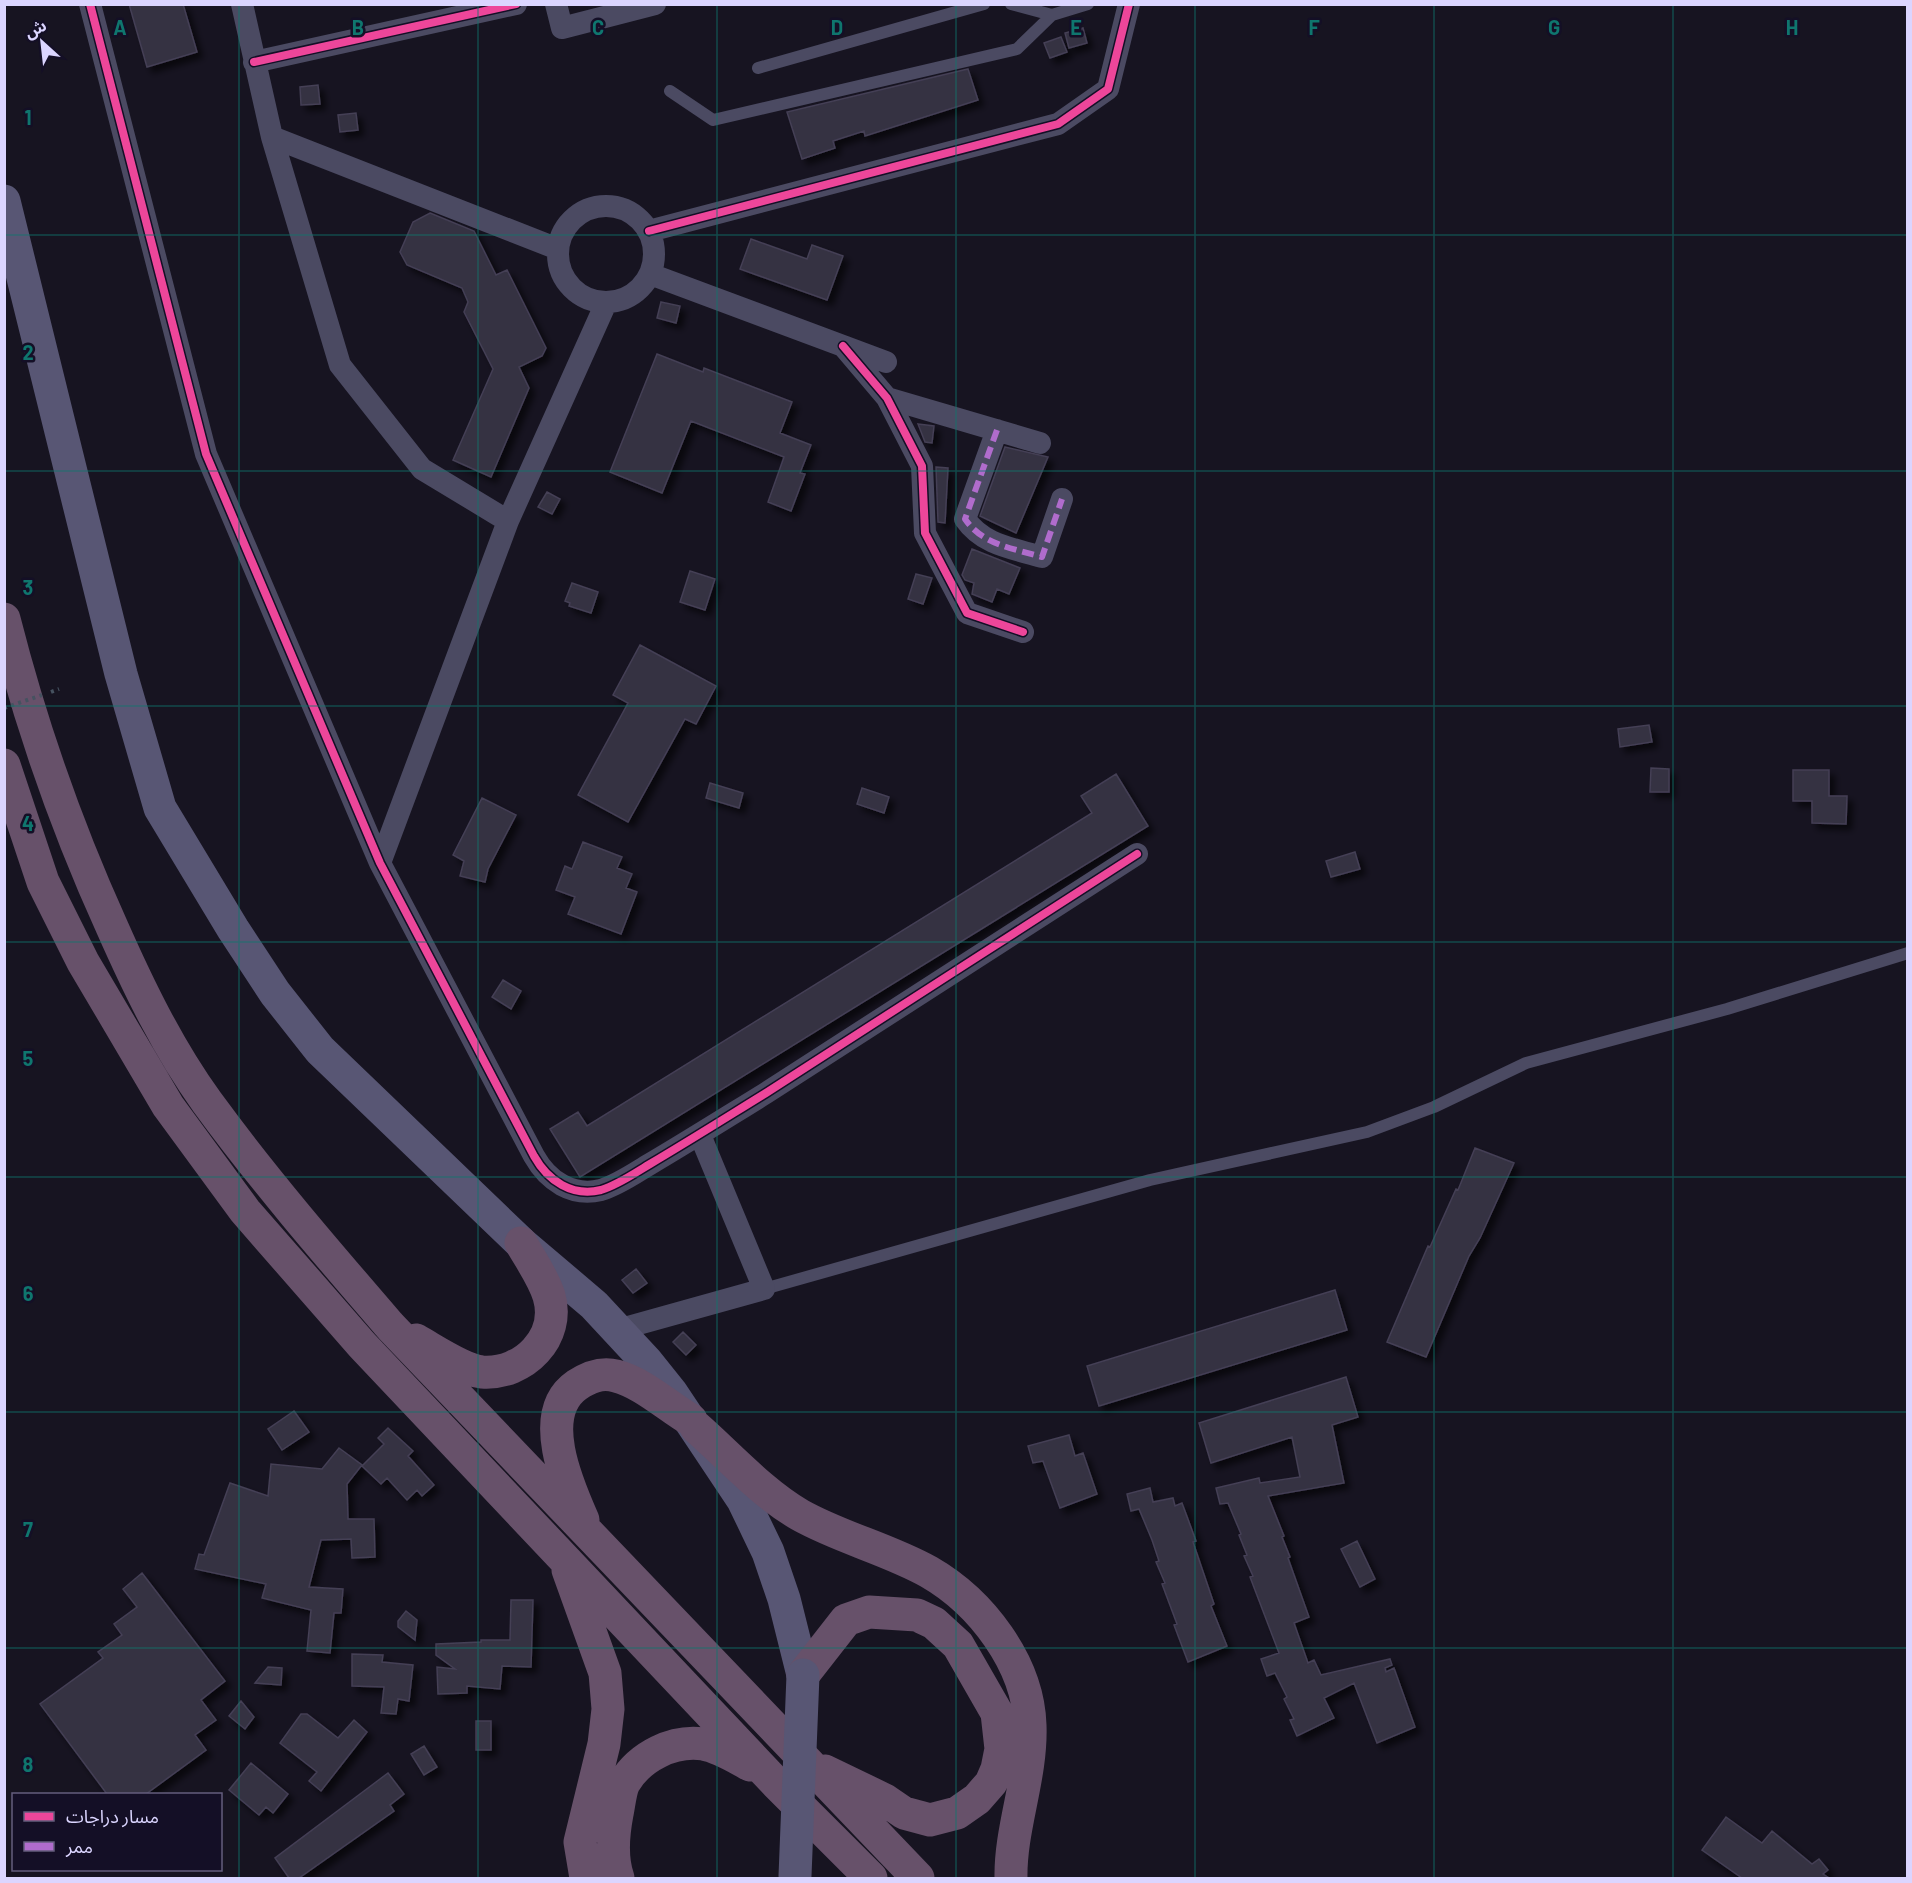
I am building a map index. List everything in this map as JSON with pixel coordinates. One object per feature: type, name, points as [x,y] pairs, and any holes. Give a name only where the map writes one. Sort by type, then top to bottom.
[{"type":"highway","points":[[4,619],[22,689],[53,784],[92,883],[145,1002],[207,1101],[309,1232],[391,1327],[590,1538],[918,1878]]},
{"type":"highway","points":[[4,765],[43,882],[83,962],[168,1106],[212,1168],[285,1259],[362,1345],[776,1783],[871,1878]]},
{"type":"highway","points":[[391,1327],[449,1359],[480,1372],[504,1371],[524,1363],[539,1348],[552,1314],[549,1294],[520,1243]]},
{"type":"highway","points":[[590,1538],[571,1494],[556,1441],[559,1412],[569,1390],[590,1376],[613,1375],[627,1380],[694,1423],[762,1486],[798,1514],[930,1573],[962,1598],[993,1629],[1011,1658],[1024,1689],[1030,1725],[1011,1878]]},
{"type":"highway","points":[[563,1557],[605,1673],[608,1710],[604,1744],[580,1842],[586,1878]]},
{"type":"highway","points":[[803,1675],[846,1620],[877,1611],[917,1615],[934,1623],[958,1645],[997,1713],[1001,1749],[991,1783],[977,1799],[957,1812],[930,1820],[904,1813],[885,1800],[806,1762]]},
{"type":"highway","points":[[618,1878],[613,1849],[624,1784],[640,1764],[660,1750],[678,1745],[703,1744],[724,1750],[776,1783]]},
{"type":"main road","points":[[4,201],[118,662],[160,808],[232,929],[275,993],[320,1050],[520,1243],[594,1305],[647,1362],[694,1423],[743,1500],[768,1552],[784,1599],[803,1675],[795,1877]]},
{"type":"street","points":[[90,4],[206,454],[380,863],[534,1156],[542,1170],[555,1182],[569,1189],[586,1192],[602,1190],[700,1135],[1137,854]]},
{"type":"street","points":[[242,4],[272,137],[340,364],[422,469],[508,521]]},
{"type":"street","points":[[254,62],[516,4]]},
{"type":"street","points":[[556,4],[562,28],[655,4]]},
{"type":"street","points":[[649,231],[1058,124],[1108,89],[1129,4]]},
{"type":"street","points":[[272,137],[558,249]]},
{"type":"street","points":[[597,206],[613,206],[627,210],[640,219],[649,231],[654,247],[654,264],[637,292],[622,300],[606,303],[590,300],[575,292],[564,280],[558,264],[558,249],[562,234],[570,221],[583,212],[597,206]]},
{"type":"street","points":[[650,274],[886,362]]},
{"type":"street","points":[[380,863],[508,521],[606,303]]},
{"type":"street","points":[[843,346],[887,398],[922,466],[926,532],[967,613],[1023,632]]},
{"type":"street","points":[[887,398],[1040,443]]},
{"type":"street","points":[[998,430],[965,519],[975,534],[1042,557],[1062,499]]},
{"type":"street","points":[[617,1330],[764,1289],[700,1135]]},
{"type":"lane","points":[[758,68],[984,4]]},
{"type":"lane","points":[[1011,4],[1052,15]]},
{"type":"lane","points":[[670,91],[713,120],[1017,49],[1052,15],[1088,4]]},
{"type":"lane","points":[[764,1289],[1150,1180],[1367,1132],[1434,1107],[1526,1063],[1727,1009],[1908,953]]},
{"type":"path","points":[[4,708],[42,695]]},
{"type":"building","points":[[129,4],[183,4],[197,52],[147,67]]},
{"type":"building","points":[[1083,28],[1087,43],[1069,48],[1065,33]]},
{"type":"building","points":[[1061,37],[1067,52],[1050,58],[1044,43]]},
{"type":"building","points":[[968,69],[978,100],[865,136],[864,131],[833,141],[835,148],[802,159],[787,112]]},
{"type":"building","points":[[318,85],[320,104],[301,105],[300,87]]},
{"type":"building","points":[[356,113],[358,130],[340,132],[338,115]]},
{"type":"building","points":[[430,213],[474,231],[496,275],[507,270],[546,348],[542,356],[519,367],[529,388],[491,477],[453,460],[493,369],[464,312],[468,302],[462,288],[407,265],[400,252],[413,222]]},
{"type":"building","points":[[751,239],[807,259],[812,245],[843,256],[827,300],[740,269]]},
{"type":"building","points":[[661,302],[680,306],[676,323],[657,318]]},
{"type":"building","points":[[657,354],[703,372],[704,368],[792,402],[780,433],[811,445],[800,473],[805,474],[791,511],[768,502],[784,457],[691,421],[662,493],[610,472]]},
{"type":"building","points":[[918,424],[934,426],[932,443],[925,442]]},
{"type":"building","points":[[1005,447],[1048,457],[1016,533],[980,516]]},
{"type":"building","points":[[936,467],[948,468],[945,523],[938,522]]},
{"type":"building","points":[[547,492],[560,499],[552,514],[538,507]]},
{"type":"building","points":[[972,549],[1020,568],[1009,594],[997,589],[992,602],[972,594],[974,583],[965,580],[962,575]]},
{"type":"building","points":[[690,571],[715,579],[705,610],[680,602]]},
{"type":"building","points":[[916,574],[932,578],[923,604],[908,599]]},
{"type":"building","points":[[572,583],[598,592],[591,613],[569,606],[570,603],[565,601]]},
{"type":"building","points":[[640,645],[716,686],[696,724],[685,719],[628,822],[578,795],[628,703],[613,695]]},
{"type":"building","points":[[1649,725],[1652,742],[1620,747],[1618,729]]},
{"type":"building","points":[[1651,768],[1669,769],[1669,792],[1650,792]]},
{"type":"building","points":[[1793,770],[1829,770],[1829,796],[1847,796],[1846,824],[1812,823],[1812,801],[1793,801]]},
{"type":"building","points":[[1116,774],[1148,826],[580,1177],[550,1129],[578,1112],[587,1126],[1092,813],[1081,796]]},
{"type":"building","points":[[710,783],[743,793],[739,808],[706,798]]},
{"type":"building","points":[[862,788],[889,797],[884,813],[857,804]]},
{"type":"building","points":[[482,798],[516,815],[488,869],[485,882],[460,876],[464,861],[453,855]]},
{"type":"building","points":[[583,842],[622,857],[617,868],[632,874],[626,888],[637,892],[621,934],[568,914],[575,897],[556,890],[565,866],[572,869]]},
{"type":"building","points":[[1355,852],[1360,869],[1331,877],[1326,861]]},
{"type":"building","points":[[503,980],[521,991],[511,1009],[492,997]]},
{"type":"building","points":[[1475,1148],[1514,1163],[1480,1238],[1469,1256],[1426,1357],[1387,1342],[1428,1246],[1430,1247],[1456,1189],[1458,1190]]},
{"type":"building","points":[[636,1269],[647,1283],[633,1293],[622,1280]]},
{"type":"building","points":[[1335,1290],[1347,1330],[1099,1406],[1087,1366]]},
{"type":"building","points":[[683,1332],[696,1345],[686,1355],[673,1342]]},
{"type":"building","points":[[1346,1377],[1358,1417],[1332,1425],[1344,1483],[1268,1496],[1284,1536],[1282,1537],[1290,1557],[1288,1558],[1309,1617],[1294,1623],[1308,1663],[1314,1660],[1321,1675],[1390,1659],[1392,1665],[1385,1668],[1386,1672],[1394,1668],[1415,1727],[1377,1743],[1354,1683],[1324,1698],[1334,1718],[1297,1736],[1290,1720],[1294,1719],[1284,1699],[1287,1697],[1275,1673],[1267,1676],[1261,1659],[1279,1653],[1250,1577],[1253,1576],[1244,1556],[1247,1555],[1239,1535],[1241,1534],[1228,1503],[1220,1504],[1216,1488],[1259,1478],[1260,1483],[1300,1477],[1292,1437],[1211,1463],[1199,1423]]},
{"type":"building","points":[[294,1411],[309,1432],[282,1450],[268,1429]]},
{"type":"building","points":[[388,1428],[413,1451],[408,1456],[434,1485],[422,1496],[417,1490],[407,1500],[387,1478],[381,1484],[362,1466],[384,1444],[378,1438]]},
{"type":"building","points":[[1069,1435],[1075,1456],[1083,1453],[1097,1494],[1060,1508],[1043,1461],[1033,1463],[1028,1446]]},
{"type":"building","points":[[339,1448],[362,1465],[347,1484],[348,1519],[374,1519],[375,1557],[352,1558],[351,1539],[321,1540],[309,1587],[343,1589],[341,1613],[334,1613],[330,1653],[307,1651],[311,1610],[262,1598],[266,1584],[195,1569],[199,1554],[204,1555],[230,1483],[268,1496],[271,1464],[322,1469]]},
{"type":"building","points":[[1150,1488],[1153,1502],[1173,1498],[1175,1506],[1182,1503],[1196,1541],[1193,1542],[1214,1604],[1211,1606],[1227,1646],[1188,1662],[1174,1625],[1177,1624],[1162,1584],[1165,1583],[1156,1562],[1159,1561],[1152,1540],[1139,1509],[1131,1511],[1127,1494]]},
{"type":"building","points":[[1357,1541],[1375,1579],[1360,1587],[1341,1549]]},
{"type":"building","points":[[142,1573],[225,1681],[201,1700],[216,1720],[195,1735],[206,1750],[147,1793],[106,1793],[40,1704],[103,1658],[98,1652],[122,1635],[114,1624],[137,1607],[123,1589]]},
{"type":"building","points":[[511,1600],[533,1600],[531,1667],[502,1666],[500,1689],[467,1686],[467,1693],[438,1694],[437,1667],[455,1669],[436,1655],[436,1644],[510,1640]]},
{"type":"building","points":[[406,1611],[417,1620],[415,1640],[398,1627],[398,1621]]},
{"type":"building","points":[[352,1654],[383,1655],[382,1662],[413,1665],[409,1701],[398,1699],[396,1714],[381,1713],[384,1687],[352,1686]]},
{"type":"building","points":[[268,1667],[282,1668],[281,1685],[255,1683]]},
{"type":"building","points":[[241,1701],[254,1717],[245,1729],[229,1716]]},
{"type":"building","points":[[301,1714],[307,1714],[338,1738],[354,1720],[367,1732],[321,1791],[309,1781],[317,1772],[280,1743]]},
{"type":"building","points":[[476,1721],[491,1721],[491,1750],[476,1750]]},
{"type":"building","points":[[424,1746],[437,1767],[424,1775],[411,1754]]},
{"type":"building","points":[[251,1763],[288,1794],[273,1813],[266,1807],[259,1815],[229,1790]]},
{"type":"building","points":[[388,1773],[404,1794],[390,1805],[394,1811],[299,1878],[289,1878],[275,1858]]},
{"type":"building","points":[[1726,1817],[1762,1843],[1772,1831],[1812,1864],[1819,1859],[1828,1870],[1823,1874],[1829,1878],[1742,1878],[1702,1850]]},
{"type":"marked path","points":[[997,430],[965,519],[972,528],[989,540],[1042,557],[1062,499]]},
{"type":"cycle path","points":[[90,4],[206,454],[380,863],[534,1156],[554,1180],[571,1189],[590,1192],[607,1188],[626,1178],[766,1093],[1137,854]]},
{"type":"cycle path","points":[[254,62],[516,4]]},
{"type":"cycle path","points":[[649,231],[1058,124],[1108,89],[1129,4]]},
{"type":"cycle path","points":[[843,346],[887,398],[922,466],[925,533],[967,613],[1023,632]]}]
